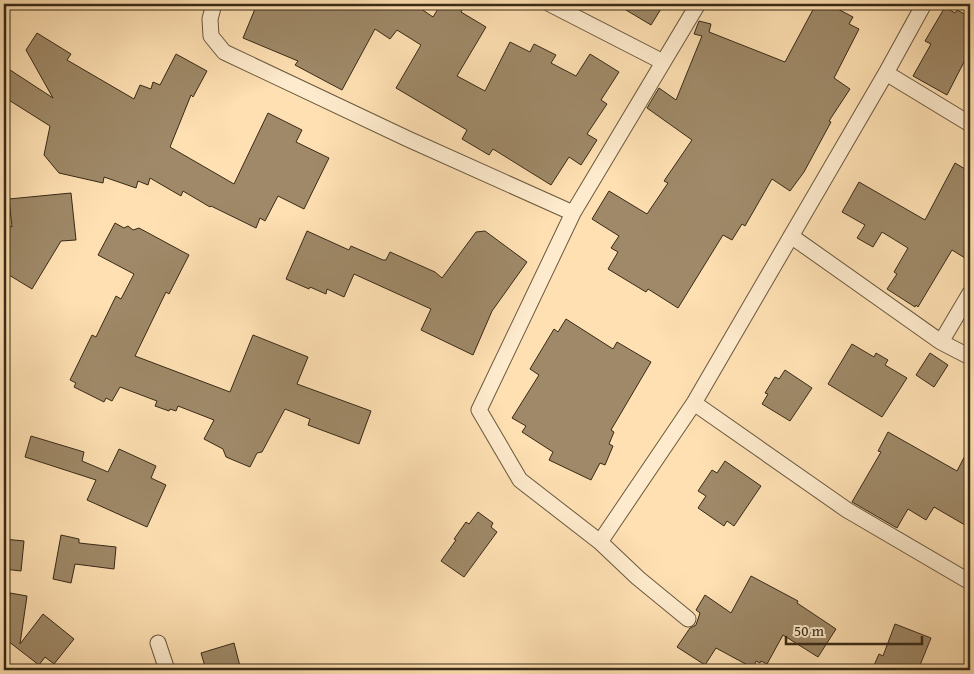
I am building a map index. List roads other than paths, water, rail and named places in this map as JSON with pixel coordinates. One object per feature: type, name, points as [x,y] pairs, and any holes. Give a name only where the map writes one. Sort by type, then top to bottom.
[{"type":"street","points":[[214,4],[210,19],[211,36],[224,52],[417,143],[573,213]]},
{"type":"street","points":[[550,4],[663,62]]},
{"type":"street","points":[[688,619],[638,578],[600,542],[520,480],[479,410],[573,213],[698,4]]},
{"type":"street","points":[[600,542],[694,402],[886,73],[917,6]]},
{"type":"street","points":[[886,73],[970,124]]},
{"type":"street","points":[[791,236],[941,342],[970,357]]},
{"type":"street","points":[[941,342],[970,292]]},
{"type":"street","points":[[694,402],[847,510],[970,582]]},
{"type":"street","points":[[158,643],[167,670]]}]
